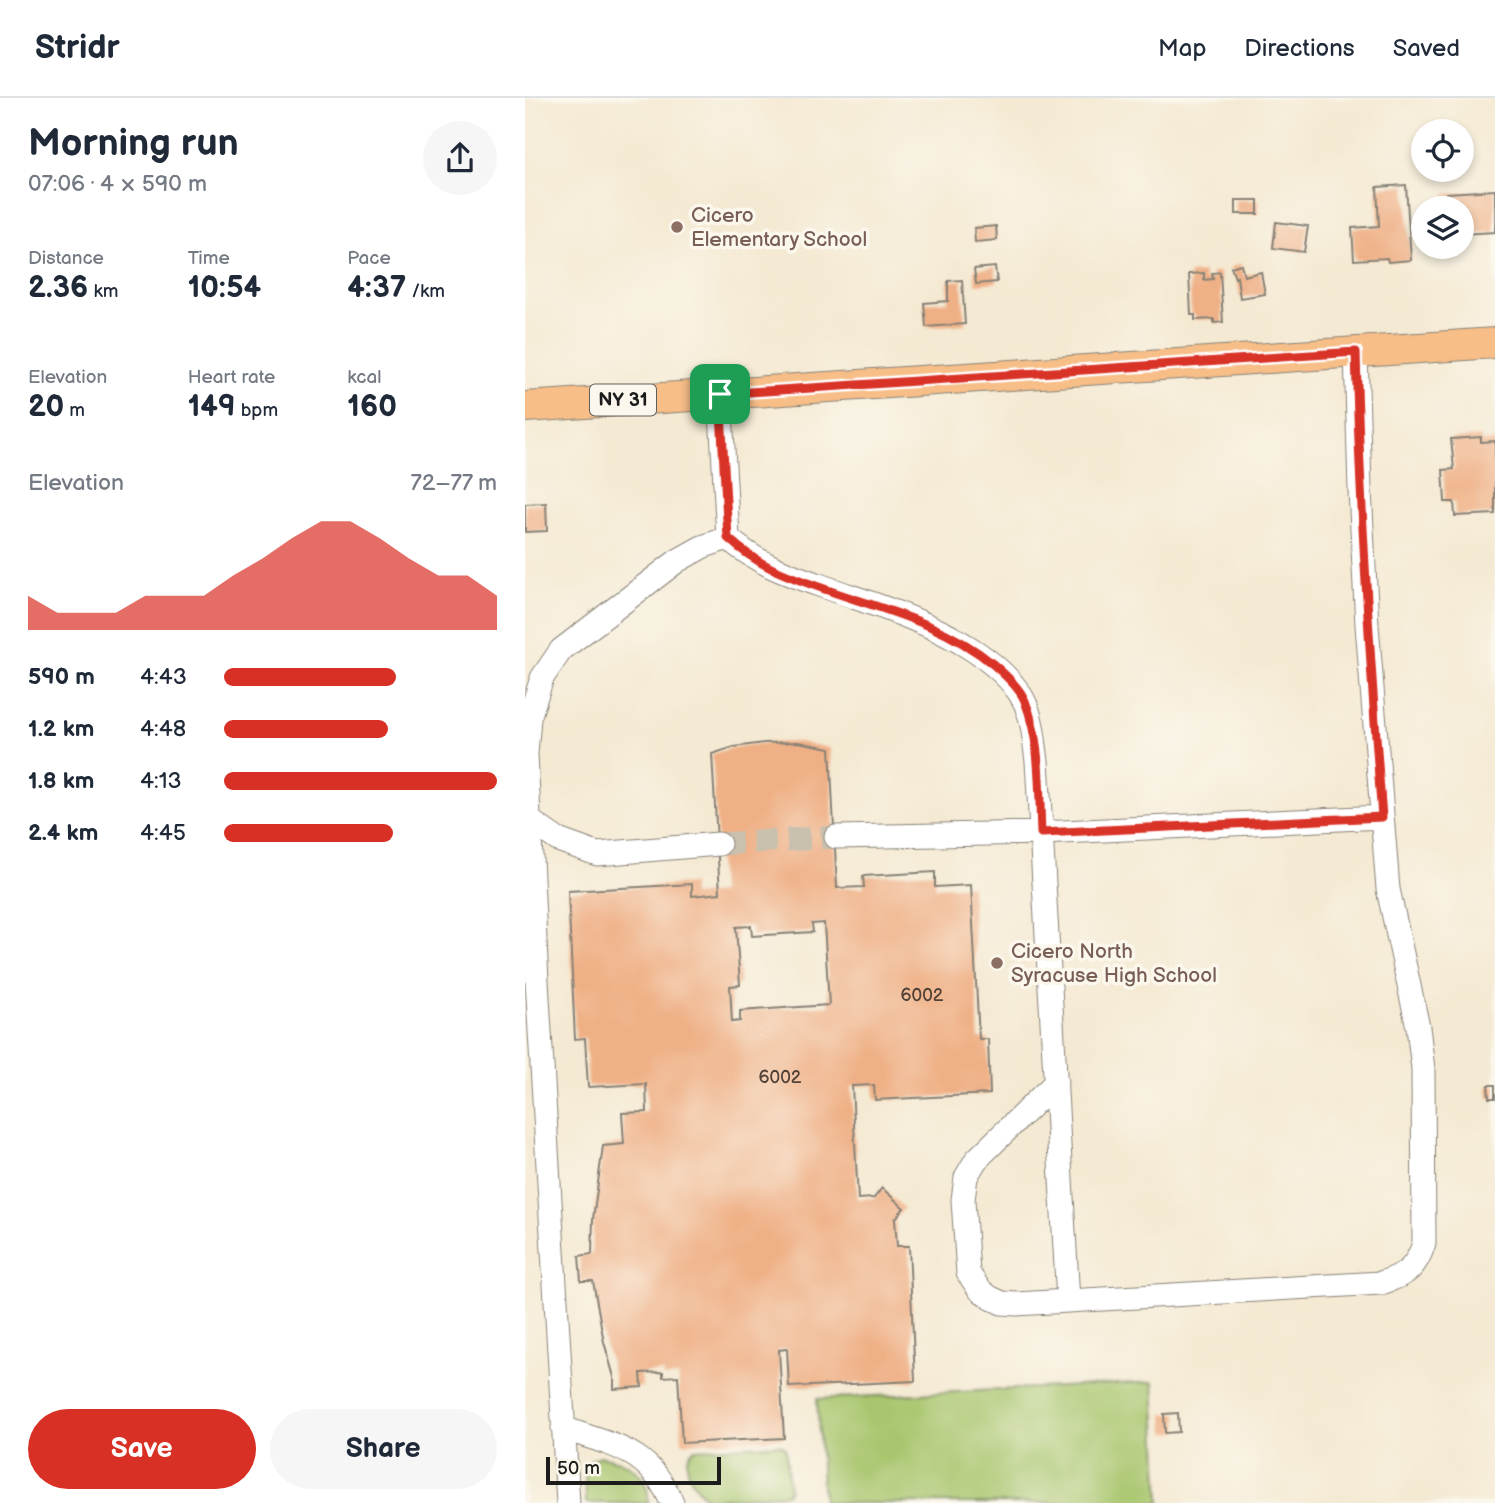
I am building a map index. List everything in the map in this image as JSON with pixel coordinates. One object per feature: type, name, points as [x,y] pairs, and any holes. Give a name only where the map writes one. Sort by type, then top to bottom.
[{"type":"main road","name":"NY 31","points":[[525,407],[1495,344]]},
{"type":"lane","points":[[1056,1082],[977,1160],[966,1177],[963,1200],[968,1273],[980,1290],[991,1298],[1002,1303],[1016,1304],[1381,1283],[1397,1278],[1419,1259],[1423,1243],[1423,1069],[1418,1027],[1388,889],[1367,625],[1356,352]]},
{"type":"lane","points":[[720,394],[728,538],[746,554],[773,569],[932,627],[983,656],[1007,677],[1024,700],[1033,729],[1037,761],[1068,1301]]},
{"type":"lane","points":[[568,1503],[529,820],[526,754],[529,718],[542,678],[561,650],[677,561],[702,547],[728,538]]},
{"type":"lane","points":[[836,837],[1041,833],[1382,817]]},
{"type":"lane","points":[[529,820],[558,840],[597,854],[719,844]]},
{"type":"lane","points":[[563,1428],[625,1450],[641,1459],[656,1472],[671,1503]]},
{"type":"green space","points":[[1154,1382],[1160,1503],[823,1503],[817,1399]]},
{"type":"green space","points":[[783,1445],[786,1450],[789,1489],[786,1494],[710,1499],[699,1491],[690,1477],[687,1461],[694,1449]]},
{"type":"green space","points":[[599,1456],[618,1461],[634,1470],[645,1484],[648,1503],[586,1503],[585,1467]]},
{"type":"building","points":[[1406,185],[1411,260],[1354,260],[1352,228],[1379,226],[1377,187]]},
{"type":"building","points":[[1495,190],[1495,232],[1474,233],[1474,196],[1446,196],[1446,193]]},
{"type":"building","points":[[1236,200],[1258,200],[1258,214],[1236,214]]},
{"type":"building","points":[[1276,222],[1308,226],[1304,252],[1273,248]]},
{"type":"building","points":[[996,226],[997,240],[975,242],[974,228]]},
{"type":"building","points":[[1241,264],[1244,276],[1261,272],[1265,294],[1240,298],[1237,277],[1235,278],[1231,267]]},
{"type":"building","points":[[995,267],[997,282],[976,284],[974,269]]},
{"type":"building","points":[[1220,272],[1223,322],[1214,323],[1214,319],[1195,320],[1195,315],[1191,315],[1189,274],[1204,273],[1204,280],[1213,279],[1212,273]]},
{"type":"building","points":[[962,280],[965,324],[926,327],[924,303],[948,301],[948,281]]},
{"type":"building","points":[[1481,437],[1481,442],[1495,441],[1495,514],[1455,516],[1454,502],[1445,502],[1443,470],[1454,469],[1451,439]]},
{"type":"building","points":[[546,503],[547,531],[525,532],[525,504]]},
{"type":"building","points":[[798,742],[830,748],[837,888],[864,887],[863,876],[935,872],[935,887],[971,885],[979,1039],[988,1039],[990,1094],[875,1100],[874,1085],[852,1086],[858,1199],[874,1198],[882,1188],[904,1208],[895,1219],[897,1246],[909,1246],[915,1381],[789,1387],[787,1349],[779,1350],[784,1438],[682,1443],[678,1376],[663,1377],[663,1372],[641,1373],[642,1387],[614,1389],[614,1377],[604,1342],[593,1281],[581,1281],[579,1256],[592,1254],[593,1219],[603,1146],[624,1144],[622,1113],[647,1112],[646,1084],[588,1087],[585,1038],[575,1039],[568,891],[692,884],[692,896],[720,893],[712,754],[734,747]],"holes":[[[824,923],[829,1005],[740,1011],[740,1021],[732,1022],[730,986],[740,985],[736,927],[751,926],[752,936],[813,932],[812,924]]]},
{"type":"building","points":[[1488,1085],[1495,1085],[1495,1098],[1489,1098]]},
{"type":"building","points":[[1178,1413],[1179,1432],[1165,1433],[1164,1414]]},
{"type":"tunnel","points":[[719,844],[836,837]]},
{"type":"place","name":"Cicero Elementary School","points":[[677,227]]},
{"type":"place","name":"Cicero North Syracuse High School","points":[[997,963]]},
{"type":"route","points":[[1356,352],[1367,625],[1382,817],[1041,833],[1033,729],[1024,700],[1007,677],[983,656],[922,622],[773,569],[746,554],[728,538],[720,394],[1356,352]]}]
